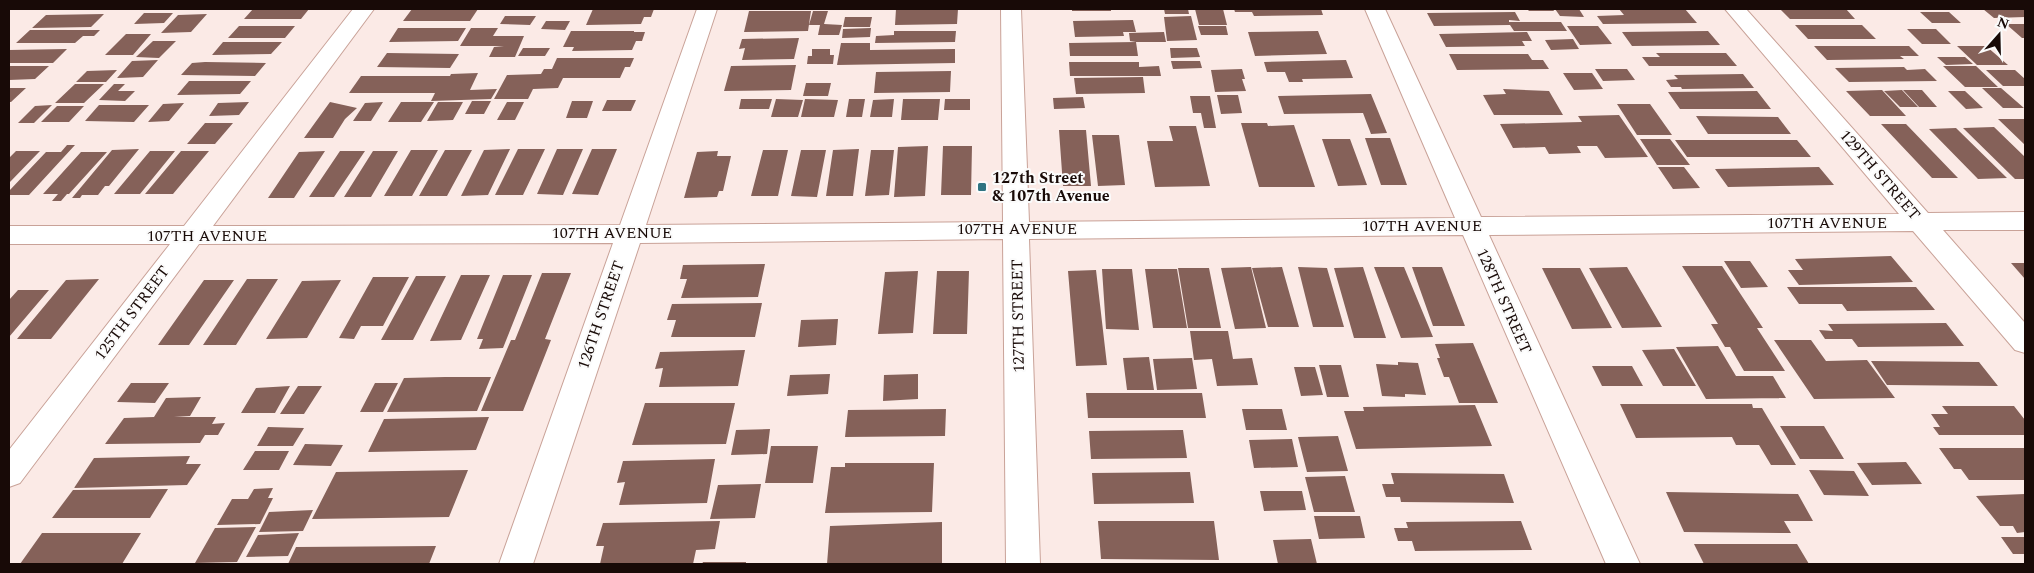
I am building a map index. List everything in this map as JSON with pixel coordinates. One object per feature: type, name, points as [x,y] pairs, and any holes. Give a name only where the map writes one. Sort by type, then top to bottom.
[{"type":"street","name":"125TH STREET","points":[[9,474],[364,9]]},
{"type":"street","name":"126TH STREET","points":[[516,564],[707,9]]},
{"type":"street","name":"127TH STREET","points":[[1011,9],[1023,564]]},
{"type":"street","name":"128TH STREET","points":[[1375,9],[1622,564]]},
{"type":"street","name":"129TH STREET","points":[[1735,9],[2025,342]]},
{"type":"street","name":"107TH AVENUE","points":[[9,235],[629,234],[2025,221]]},
{"type":"building","points":[[253,9],[309,9],[301,19],[244,19]]},
{"type":"building","points":[[412,9],[478,9],[470,21],[403,21]]},
{"type":"building","points":[[593,9],[654,9],[651,17],[644,17],[641,24],[586,25]]},
{"type":"building","points":[[896,9],[958,9],[957,24],[895,25]]},
{"type":"building","points":[[1072,9],[1111,9],[1111,11],[1072,11]]},
{"type":"building","points":[[1164,9],[1188,9],[1189,14],[1165,14]]},
{"type":"building","points":[[1195,9],[1223,9],[1227,25],[1199,25]]},
{"type":"building","points":[[1234,9],[1321,9],[1323,15],[1254,16],[1252,12],[1235,12]]},
{"type":"building","points":[[1527,9],[1553,9],[1554,11],[1529,11]]},
{"type":"building","points":[[1555,9],[1579,9],[1584,17],[1560,16]]},
{"type":"building","points":[[1619,9],[1685,9],[1697,23],[1603,24],[1597,16],[1624,15]]},
{"type":"building","points":[[1780,9],[1846,9],[1855,19],[1790,19]]},
{"type":"building","points":[[1983,9],[2025,9],[2025,17],[1994,18]]},
{"type":"building","points":[[749,11],[811,11],[808,31],[744,32]]},
{"type":"building","points":[[813,11],[828,11],[824,24],[842,25],[839,35],[818,35],[820,25],[809,25]]},
{"type":"building","points":[[1515,12],[1520,21],[1509,20],[1509,22],[1561,22],[1567,31],[1514,31],[1510,25],[1434,26],[1427,13]]},
{"type":"building","points":[[1920,12],[1949,12],[1961,23],[1932,23]]},
{"type":"building","points":[[144,13],[173,13],[164,23],[134,24]]},
{"type":"building","points":[[104,14],[91,27],[32,28],[46,15]]},
{"type":"building","points":[[207,14],[191,32],[161,33],[178,15]]},
{"type":"building","points":[[505,16],[536,16],[530,25],[500,24]]},
{"type":"building","points":[[1191,16],[1197,40],[1167,41],[1164,17]]},
{"type":"building","points":[[845,17],[872,17],[870,27],[843,27]]},
{"type":"building","points":[[1133,20],[1136,32],[1123,32],[1124,36],[1075,37],[1073,21]]},
{"type":"building","points":[[546,21],[570,21],[565,30],[541,29]]},
{"type":"building","points":[[2006,24],[2025,24],[2025,38],[2022,38]]},
{"type":"building","points":[[1795,25],[1862,25],[1876,39],[1808,39]]},
{"type":"building","points":[[239,26],[295,26],[285,38],[228,38]]},
{"type":"building","points":[[1198,26],[1226,26],[1228,35],[1201,35]]},
{"type":"building","points":[[1567,26],[1598,26],[1612,44],[1580,45]]},
{"type":"building","points":[[398,28],[466,28],[458,41],[389,42]]},
{"type":"building","points":[[471,28],[498,28],[493,36],[524,36],[515,57],[489,57],[494,47],[504,46],[460,46]]},
{"type":"building","points":[[871,28],[870,37],[842,38],[843,29]]},
{"type":"building","points":[[1907,29],[1936,29],[1951,44],[1922,44]]},
{"type":"building","points":[[30,30],[100,30],[94,36],[83,36],[75,43],[16,43]]},
{"type":"building","points":[[571,31],[645,32],[642,41],[636,41],[632,50],[572,51],[574,47],[563,47]]},
{"type":"building","points":[[894,31],[956,31],[955,42],[875,43],[876,36],[894,35]]},
{"type":"building","points":[[1318,31],[1327,54],[1255,56],[1248,32]]},
{"type":"building","points":[[1708,31],[1720,45],[1632,46],[1622,32]]},
{"type":"building","points":[[1164,32],[1166,42],[1130,41],[1129,33]]},
{"type":"building","points":[[1527,32],[1532,41],[1522,41],[1525,46],[1446,47],[1439,34]]},
{"type":"building","points":[[126,34],[151,34],[133,55],[105,55]]},
{"type":"building","points":[[799,38],[794,59],[742,60],[745,48],[739,49],[742,39]]},
{"type":"building","points":[[1573,39],[1579,49],[1551,50],[1545,40]]},
{"type":"building","points":[[153,41],[176,41],[159,58],[136,57]]},
{"type":"building","points":[[223,42],[282,42],[271,54],[212,55]]},
{"type":"building","points":[[1136,42],[1138,56],[1070,56],[1069,43]]},
{"type":"building","points":[[841,43],[870,43],[870,50],[955,49],[955,63],[837,65]]},
{"type":"building","points":[[1814,46],[1909,46],[1919,56],[1900,56],[1904,59],[1827,60]]},
{"type":"building","points":[[1957,46],[1986,46],[2008,65],[1977,65]]},
{"type":"building","points":[[523,48],[550,48],[545,56],[518,56]]},
{"type":"building","points":[[1170,48],[1197,48],[1200,57],[1171,58]]},
{"type":"building","points":[[67,49],[53,63],[9,63],[9,50]]},
{"type":"building","points":[[812,49],[830,49],[830,55],[834,55],[833,64],[807,64],[808,56],[812,56]]},
{"type":"building","points":[[387,53],[459,54],[450,68],[377,67]]},
{"type":"building","points":[[1656,53],[1726,53],[1737,66],[1649,66],[1642,57],[1660,57]]},
{"type":"building","points":[[1449,54],[1528,54],[1532,60],[1543,60],[1549,69],[1457,70]]},
{"type":"building","points":[[1937,57],[1965,57],[1973,64],[1946,65]]},
{"type":"building","points":[[557,58],[634,58],[630,67],[625,67],[620,78],[563,78],[558,88],[533,89],[528,99],[494,99],[507,75],[541,74],[544,69],[552,69]]},
{"type":"building","points":[[158,60],[143,77],[117,78],[132,61]]},
{"type":"building","points":[[1346,60],[1353,78],[1302,79],[1303,82],[1289,82],[1285,72],[1267,72],[1264,62]]},
{"type":"building","points":[[1171,61],[1200,61],[1202,68],[1173,69]]},
{"type":"building","points":[[1069,62],[1139,62],[1139,67],[1159,66],[1161,76],[1070,76]]},
{"type":"building","points":[[192,63],[266,63],[255,76],[181,75]]},
{"type":"building","points":[[796,65],[791,90],[724,91],[731,66]]},
{"type":"building","points":[[9,66],[49,66],[35,79],[9,80]]},
{"type":"building","points":[[1943,66],[1976,66],[1998,87],[1965,87]]},
{"type":"building","points":[[1904,67],[1907,70],[1925,69],[1937,81],[1849,82],[1835,68]]},
{"type":"building","points":[[1242,69],[1245,79],[1242,79],[1246,91],[1215,92],[1211,70]]},
{"type":"building","points":[[1595,69],[1627,69],[1635,80],[1603,81]]},
{"type":"building","points":[[117,70],[106,82],[76,82],[87,71]]},
{"type":"building","points":[[1986,70],[2015,70],[2025,79],[2025,86],[2003,86]]},
{"type":"building","points":[[951,71],[950,92],[874,93],[876,72]]},
{"type":"building","points":[[478,73],[470,90],[497,89],[491,99],[431,101],[435,93],[349,93],[361,76],[450,76],[451,74]]},
{"type":"building","points":[[1563,73],[1592,73],[1603,89],[1574,90]]},
{"type":"building","points":[[1743,74],[1754,88],[1682,89],[1681,87],[1671,87],[1666,80],[1678,79],[1674,75]]},
{"type":"building","points":[[1143,77],[1145,93],[1076,94],[1074,78]]},
{"type":"building","points":[[189,81],[251,81],[240,94],[177,95]]},
{"type":"building","points":[[806,83],[831,83],[828,96],[803,96]]},
{"type":"building","points":[[75,84],[104,84],[84,103],[55,103]]},
{"type":"building","points":[[114,84],[125,84],[118,91],[135,91],[125,101],[99,100]]},
{"type":"building","points":[[9,88],[26,88],[9,102]]},
{"type":"building","points":[[1982,88],[2001,88],[2024,108],[2003,108]]},
{"type":"building","points":[[1503,89],[1549,91],[1563,115],[1494,115],[1483,95],[1506,94]]},
{"type":"building","points":[[1882,90],[1906,116],[1870,116],[1846,91]]},
{"type":"building","points":[[1902,90],[1918,107],[1900,107],[1884,91]]},
{"type":"building","points":[[1903,90],[1922,90],[1937,107],[1919,107]]},
{"type":"building","points":[[1757,91],[1771,109],[1680,109],[1668,92]]},
{"type":"building","points":[[1948,91],[1965,91],[1983,108],[1966,109]]},
{"type":"building","points":[[1371,94],[1387,133],[1371,134],[1363,113],[1284,114],[1278,96]]},
{"type":"building","points":[[1217,95],[1238,95],[1242,113],[1221,114]]},
{"type":"building","points":[[1190,96],[1210,96],[1216,128],[1204,128],[1201,113],[1193,113]]},
{"type":"building","points":[[1083,97],[1085,108],[1054,109],[1053,98]]},
{"type":"building","points":[[741,99],[772,99],[769,109],[739,109]]},
{"type":"building","points":[[776,99],[803,100],[798,117],[771,117]]},
{"type":"building","points":[[805,99],[838,100],[834,117],[801,117]]},
{"type":"building","points":[[849,99],[865,99],[862,117],[846,117]]},
{"type":"building","points":[[894,99],[892,117],[870,117],[873,100]]},
{"type":"building","points":[[903,99],[940,99],[938,120],[901,120]]},
{"type":"building","points":[[945,99],[970,99],[970,110],[944,110]]},
{"type":"building","points":[[607,100],[636,100],[631,111],[602,111]]},
{"type":"building","points":[[472,101],[491,101],[484,114],[465,114]]},
{"type":"building","points":[[572,101],[593,101],[587,118],[566,118]]},
{"type":"building","points":[[249,102],[239,115],[209,116],[218,103]]},
{"type":"building","points":[[330,102],[357,108],[345,119],[333,138],[304,138]]},
{"type":"building","points":[[383,102],[371,121],[353,121],[365,103]]},
{"type":"building","points":[[401,102],[434,102],[421,122],[388,122]]},
{"type":"building","points":[[438,102],[463,102],[453,120],[427,121]]},
{"type":"building","points":[[507,102],[524,102],[515,120],[497,120]]},
{"type":"building","points":[[184,103],[169,121],[148,122],[163,104]]},
{"type":"building","points":[[1617,104],[1650,104],[1672,135],[1637,135]]},
{"type":"building","points":[[52,105],[34,123],[18,123],[35,106]]},
{"type":"building","points":[[99,105],[149,105],[134,122],[85,121]]},
{"type":"building","points":[[57,106],[84,106],[69,122],[41,122]]},
{"type":"building","points":[[1619,115],[1648,157],[1605,158],[1597,146],[1577,146],[1581,153],[1549,154],[1545,147],[1513,148],[1500,124],[1582,122],[1578,116]]},
{"type":"building","points":[[1696,116],[1778,117],[1791,134],[1708,134]]},
{"type":"building","points":[[1998,119],[2025,119],[2025,145]]},
{"type":"building","points":[[205,123],[233,123],[215,144],[187,144]]},
{"type":"building","points":[[1241,123],[1267,123],[1268,126],[1294,125],[1315,187],[1259,187]]},
{"type":"building","points":[[1881,124],[1906,124],[1958,178],[1932,178]]},
{"type":"building","points":[[1169,126],[1196,126],[1210,186],[1155,187],[1147,141],[1173,141]]},
{"type":"building","points":[[1994,127],[2025,157],[2025,179],[2015,179],[1963,128]]},
{"type":"building","points":[[1956,128],[2007,178],[1978,179],[1929,129]]},
{"type":"building","points":[[1059,130],[1086,130],[1091,186],[1063,186]]},
{"type":"building","points":[[1092,135],[1119,135],[1125,185],[1098,186]]},
{"type":"building","points":[[1365,138],[1390,138],[1407,185],[1381,185]]},
{"type":"building","points":[[1322,139],[1350,139],[1367,185],[1338,186]]},
{"type":"building","points":[[1640,139],[1670,139],[1690,165],[1657,165]]},
{"type":"building","points":[[1675,140],[1797,140],[1811,157],[1687,157]]},
{"type":"building","points":[[67,145],[75,145],[29,195],[9,195],[9,191],[46,152],[61,152]]},
{"type":"building","points":[[928,146],[925,196],[894,197],[898,147]]},
{"type":"building","points":[[943,146],[972,146],[971,195],[941,195]]},
{"type":"building","points":[[139,149],[109,186],[105,186],[98,195],[82,195],[80,198],[72,198],[112,150]]},
{"type":"building","points":[[510,149],[488,195],[461,196],[484,150]]},
{"type":"building","points":[[518,149],[545,149],[523,195],[495,195]]},
{"type":"building","points":[[557,149],[583,149],[563,195],[537,194]]},
{"type":"building","points":[[592,149],[617,149],[598,195],[572,194]]},
{"type":"building","points":[[859,149],[853,196],[826,196],[833,150]]},
{"type":"building","points":[[411,150],[438,150],[412,196],[384,196]]},
{"type":"building","points":[[445,150],[472,150],[447,196],[419,196]]},
{"type":"building","points":[[763,150],[788,150],[778,196],[751,196]]},
{"type":"building","points":[[801,150],[826,150],[817,197],[791,196]]},
{"type":"building","points":[[871,150],[894,150],[889,195],[865,196]]},
{"type":"building","points":[[16,151],[40,151],[9,183],[9,158]]},
{"type":"building","points":[[150,151],[175,151],[140,194],[114,194]]},
{"type":"building","points":[[181,151],[209,151],[173,194],[145,194]]},
{"type":"building","points":[[325,151],[294,198],[268,198],[299,152]]},
{"type":"building","points":[[340,151],[365,151],[334,197],[309,197]]},
{"type":"building","points":[[373,151],[398,151],[371,197],[344,197]]},
{"type":"building","points":[[718,151],[717,156],[731,156],[723,191],[719,191],[717,197],[684,198],[697,152]]},
{"type":"building","points":[[81,152],[107,152],[69,194],[61,201],[52,201],[58,194],[43,194]]},
{"type":"building","points":[[1658,167],[1684,167],[1700,188],[1673,189]]},
{"type":"building","points":[[1819,167],[1834,185],[1728,187],[1715,169]]},
{"type":"building","points":[[1891,256],[1913,282],[1799,285],[1788,270],[1803,270],[1795,259]]},
{"type":"building","points":[[1724,261],[1750,261],[1768,287],[1741,288]]},
{"type":"building","points":[[2011,263],[2025,263],[2025,279]]},
{"type":"building","points":[[765,264],[758,297],[681,298],[687,279],[680,279],[683,265]]},
{"type":"building","points":[[1682,266],[1722,266],[1763,328],[1757,328],[1785,371],[1744,371],[1730,347],[1725,347],[1711,324],[1718,324]]},
{"type":"building","points":[[1251,267],[1266,328],[1235,329],[1221,268]]},
{"type":"building","points":[[1282,267],[1299,327],[1268,327],[1252,268]]},
{"type":"building","points":[[1298,267],[1327,268],[1344,327],[1313,327]]},
{"type":"building","points":[[1363,267],[1386,338],[1354,338],[1334,268]]},
{"type":"building","points":[[1374,267],[1404,267],[1433,337],[1401,338]]},
{"type":"building","points":[[1412,267],[1442,267],[1465,326],[1433,326]]},
{"type":"building","points":[[1627,267],[1662,327],[1622,328],[1589,268]]},
{"type":"building","points":[[1178,268],[1209,268],[1221,328],[1188,328]]},
{"type":"building","points":[[1542,268],[1580,268],[1612,328],[1572,329]]},
{"type":"building","points":[[1102,269],[1132,269],[1139,330],[1106,329]]},
{"type":"building","points":[[1145,269],[1177,269],[1187,328],[1153,328]]},
{"type":"building","points":[[1096,270],[1107,365],[1076,366],[1068,271]]},
{"type":"building","points":[[918,271],[913,333],[878,334],[885,272]]},
{"type":"building","points":[[937,271],[969,271],[967,334],[933,334]]},
{"type":"building","points":[[542,273],[571,273],[545,339],[551,340],[523,411],[481,411],[511,340],[515,340]]},
{"type":"building","points":[[461,275],[490,275],[461,340],[430,341]]},
{"type":"building","points":[[503,275],[532,275],[503,348],[479,349],[483,339],[477,339]]},
{"type":"building","points":[[416,276],[446,276],[413,340],[381,340]]},
{"type":"building","points":[[373,277],[409,277],[383,326],[361,326],[354,339],[339,338]]},
{"type":"building","points":[[99,279],[51,339],[17,339],[66,280]]},
{"type":"building","points":[[247,279],[278,279],[236,345],[203,345]]},
{"type":"building","points":[[204,280],[234,280],[189,345],[158,345]]},
{"type":"building","points":[[341,280],[307,338],[266,339],[302,281]]},
{"type":"building","points":[[1787,287],[1916,287],[1935,310],[1847,311],[1842,304],[1799,304]]},
{"type":"building","points":[[18,290],[49,290],[9,337],[9,300]]},
{"type":"building","points":[[762,303],[755,337],[671,337],[676,320],[667,320],[672,304]]},
{"type":"building","points":[[838,319],[836,345],[798,347],[801,320]]},
{"type":"building","points":[[1946,323],[1964,346],[1858,347],[1852,339],[1825,339],[1819,330],[1833,331],[1828,324]]},
{"type":"building","points":[[1190,331],[1228,331],[1233,359],[1252,358],[1258,385],[1217,386],[1212,359],[1194,360]]},
{"type":"building","points":[[1774,340],[1811,340],[1826,361],[1867,360],[1895,398],[1814,399]]},
{"type":"building","points":[[1473,343],[1498,403],[1459,403],[1449,377],[1444,377],[1437,358],[1440,358],[1435,344]]},
{"type":"building","points":[[1718,346],[1736,376],[1773,376],[1786,398],[1706,399],[1676,347]]},
{"type":"building","points":[[1674,349],[1696,386],[1663,386],[1642,350]]},
{"type":"building","points":[[745,350],[738,386],[659,387],[663,368],[655,369],[660,352]]},
{"type":"building","points":[[1149,357],[1154,390],[1127,390],[1123,358]]},
{"type":"building","points":[[1192,358],[1197,389],[1157,390],[1153,359]]},
{"type":"building","points":[[1871,361],[1979,362],[1998,386],[1887,385]]},
{"type":"building","points":[[1398,362],[1418,363],[1426,395],[1405,394],[1405,397],[1382,396],[1376,364],[1398,365]]},
{"type":"building","points":[[1319,365],[1341,365],[1349,397],[1327,397]]},
{"type":"building","points":[[1592,366],[1632,366],[1643,386],[1602,386]]},
{"type":"building","points":[[1294,367],[1315,367],[1323,395],[1301,396]]},
{"type":"building","points":[[830,374],[828,394],[787,396],[790,375]]},
{"type":"building","points":[[918,374],[918,399],[883,401],[884,375]]},
{"type":"building","points":[[491,377],[477,411],[387,412],[404,378]]},
{"type":"building","points":[[131,383],[169,383],[155,403],[117,402]]},
{"type":"building","points":[[375,383],[398,383],[383,412],[360,412]]},
{"type":"building","points":[[290,386],[275,413],[241,413],[256,388]]},
{"type":"building","points":[[298,386],[322,386],[304,414],[280,414]]},
{"type":"building","points":[[1086,393],[1202,393],[1206,418],[1088,418]]},
{"type":"building","points":[[201,397],[190,416],[174,417],[216,417],[212,424],[225,423],[218,435],[205,435],[200,443],[105,444],[124,418],[154,417],[166,398]]},
{"type":"building","points":[[645,403],[735,403],[726,444],[632,445]]},
{"type":"building","points":[[1620,404],[1752,404],[1753,408],[1762,408],[1796,465],[1771,465],[1759,445],[1736,445],[1732,437],[1636,438]]},
{"type":"building","points":[[1475,405],[1492,446],[1356,449],[1344,411],[1364,411],[1363,407]]},
{"type":"building","points":[[1942,406],[2014,406],[2025,420],[2025,435],[1939,435],[1933,427],[1940,427],[1931,414],[1948,414]]},
{"type":"building","points":[[946,409],[945,436],[845,437],[848,410]]},
{"type":"building","points":[[1242,409],[1282,409],[1287,430],[1246,430]]},
{"type":"building","points":[[489,417],[476,450],[368,452],[384,419]]},
{"type":"building","points":[[1780,426],[1824,426],[1844,459],[1800,459]]},
{"type":"building","points":[[268,427],[304,428],[293,446],[257,446]]},
{"type":"building","points":[[770,429],[767,454],[731,455],[736,430]]},
{"type":"building","points":[[1183,430],[1187,458],[1091,459],[1089,431]]},
{"type":"building","points":[[1338,436],[1348,471],[1307,472],[1298,437]]},
{"type":"building","points":[[1292,439],[1298,467],[1254,468],[1249,440]]},
{"type":"building","points":[[305,444],[343,445],[331,466],[293,465]]},
{"type":"building","points":[[771,446],[818,446],[813,483],[765,483]]},
{"type":"building","points":[[1939,448],[2025,448],[2025,480],[1969,480],[1961,469],[1954,469]]},
{"type":"building","points":[[255,451],[289,451],[279,470],[243,470]]},
{"type":"building","points":[[190,456],[186,464],[201,464],[187,485],[74,488],[94,458]]},
{"type":"building","points":[[715,459],[707,503],[619,505],[625,482],[617,483],[623,461]]},
{"type":"building","points":[[1906,462],[1922,484],[1872,485],[1857,463]]},
{"type":"building","points":[[845,463],[934,463],[932,512],[825,513],[831,467],[845,467]]},
{"type":"building","points":[[468,470],[449,517],[312,519],[336,472]]},
{"type":"building","points":[[1809,470],[1854,471],[1869,496],[1824,495]]},
{"type":"building","points":[[1190,472],[1194,503],[1094,504],[1092,473]]},
{"type":"building","points":[[1391,473],[1504,474],[1514,503],[1401,502],[1400,497],[1386,497],[1382,484],[1394,484]]},
{"type":"building","points":[[1345,476],[1355,512],[1314,512],[1305,477]]},
{"type":"building","points":[[761,484],[755,518],[710,519],[718,485]]},
{"type":"building","points":[[273,488],[268,498],[273,498],[260,524],[217,525],[232,499],[248,499],[254,489]]},
{"type":"building","points":[[168,489],[150,518],[52,518],[73,490]]},
{"type":"building","points":[[1260,491],[1302,491],[1306,510],[1264,511]]},
{"type":"building","points":[[1666,492],[1798,494],[1813,521],[1784,521],[1791,533],[1684,532]]},
{"type":"building","points":[[2025,494],[2025,532],[2017,533],[2013,526],[2000,526],[1976,496]]},
{"type":"building","points":[[313,510],[303,531],[259,532],[269,512]]},
{"type":"building","points":[[1314,516],[1360,516],[1365,538],[1319,539]]},
{"type":"building","points":[[720,521],[715,549],[696,550],[693,564],[600,564],[604,546],[596,546],[603,523]]},
{"type":"building","points":[[1098,521],[1214,521],[1219,560],[1101,559]]},
{"type":"building","points":[[1521,521],[1532,550],[1415,551],[1412,541],[1398,541],[1394,528],[1408,528],[1406,522]]},
{"type":"building","points":[[942,522],[942,564],[827,564],[830,526]]},
{"type":"building","points":[[256,527],[237,562],[195,563],[215,528]]},
{"type":"building","points":[[42,533],[141,533],[122,564],[20,564]]},
{"type":"building","points":[[299,533],[288,556],[246,557],[258,535]]},
{"type":"building","points":[[2001,537],[2025,537],[2025,554],[2013,554]]},
{"type":"building","points":[[1311,539],[1317,564],[1278,564],[1273,540]]},
{"type":"building","points":[[1694,544],[1797,544],[1809,564],[1704,564]]},
{"type":"building","points":[[436,546],[429,564],[288,564],[296,547]]},
{"type":"building","points":[[703,562],[746,562],[746,564],[702,564]]},
{"type":"place","name":"127th Street & 107th Avenue","points":[[982,187]]}]
